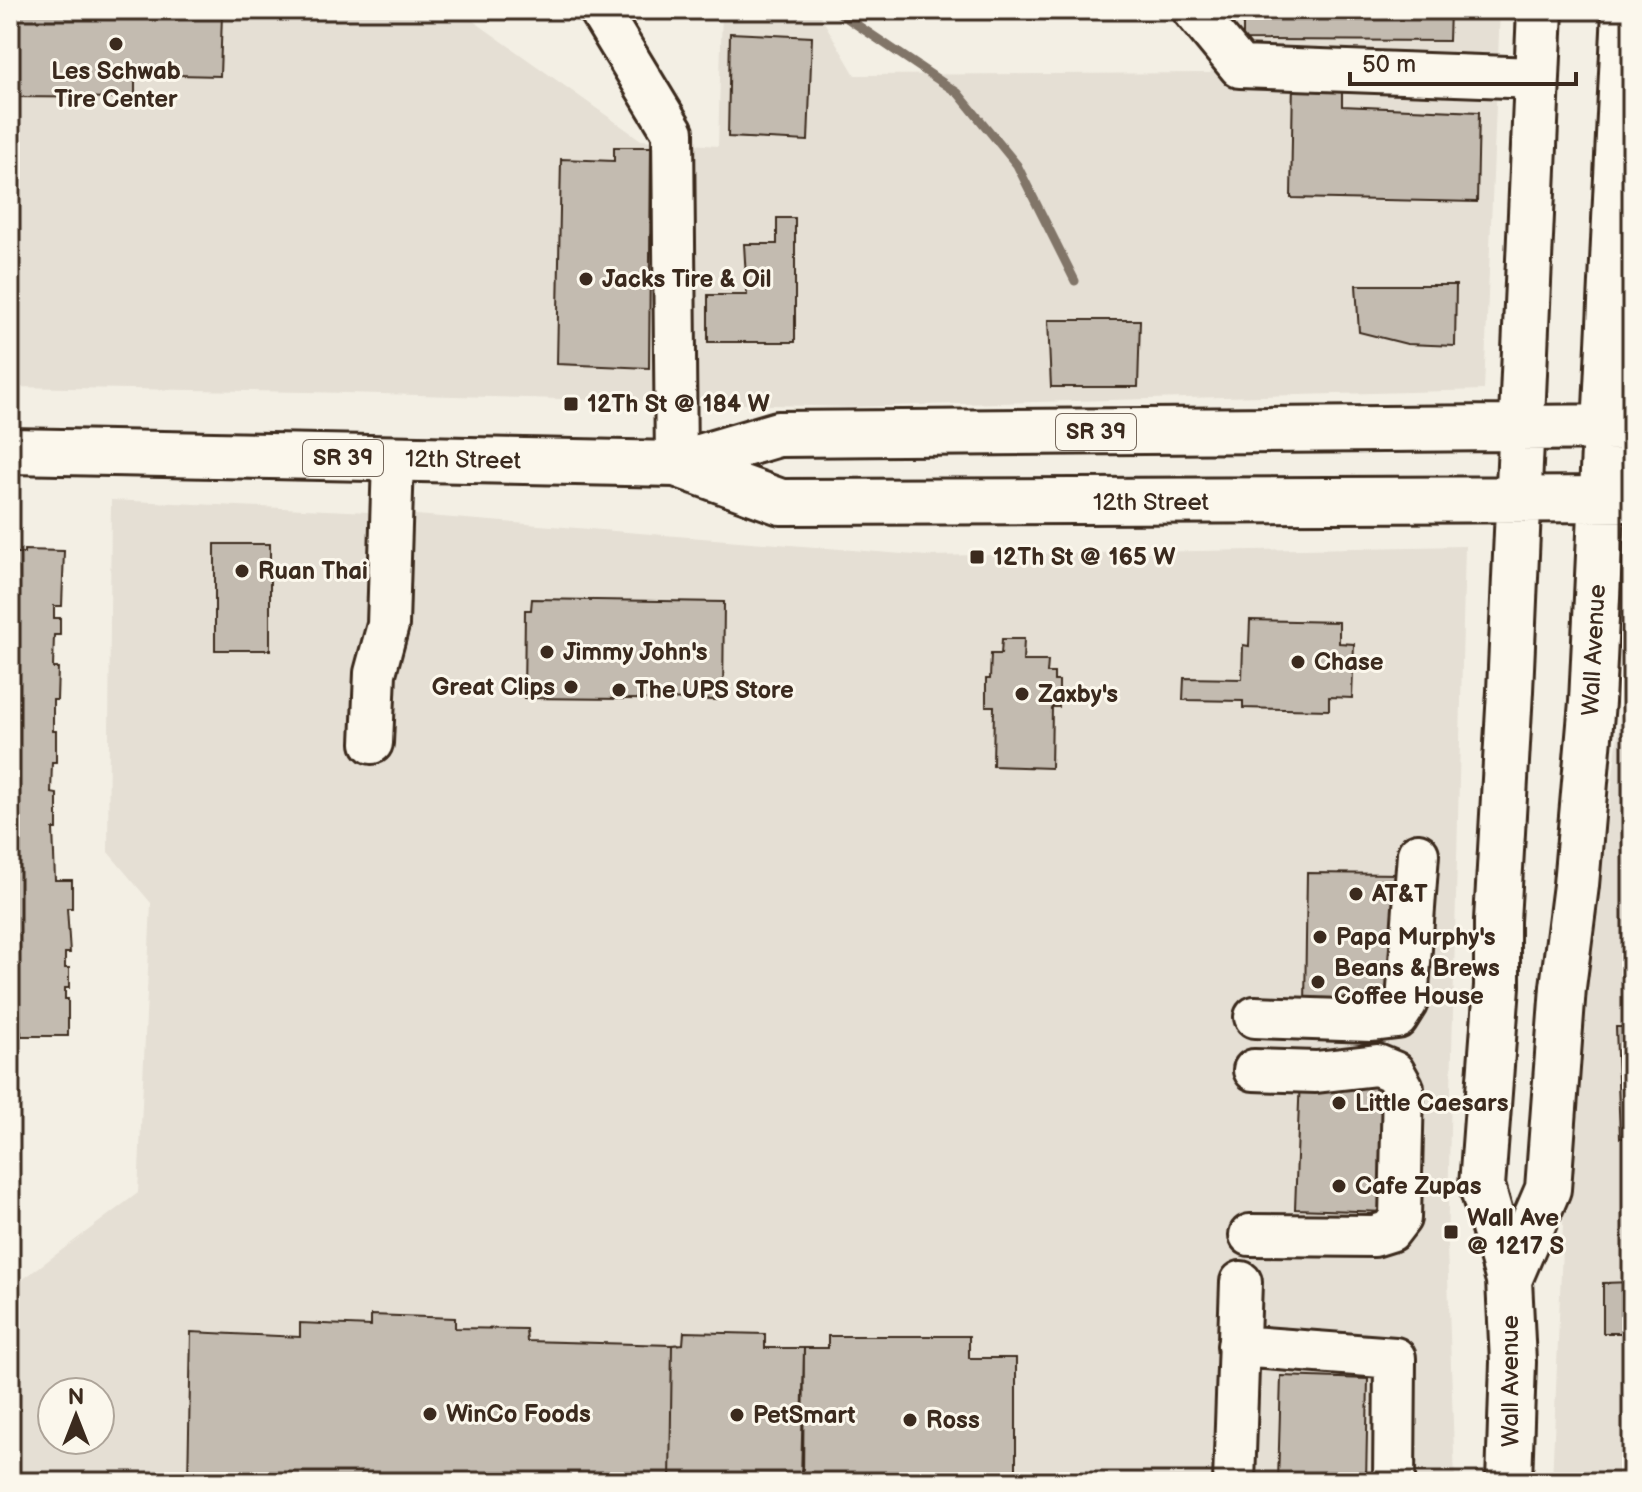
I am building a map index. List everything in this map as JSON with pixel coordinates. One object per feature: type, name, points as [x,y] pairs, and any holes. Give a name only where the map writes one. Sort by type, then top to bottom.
[{"type":"main road","name":"Wall Avenue","points":[[1509,1482],[1513,1362],[1509,1280],[1482,1186],[1497,986],[1497,921],[1540,10]]},
{"type":"main road","name":"Wall Avenue","points":[[1509,1280],[1548,1189],[1563,987],[1576,885],[1592,702],[1617,500],[1625,10]]},
{"type":"main road","name":"12th Street","points":[[10,451],[676,464],[778,434],[1619,428]]},
{"type":"main road","name":"12th Street","points":[[676,464],[781,502],[1617,500]]},
{"type":"street","points":[[599,10],[673,132],[676,464]]},
{"type":"street","points":[[1193,10],[1240,67],[1537,78]]},
{"type":"street","points":[[372,743],[375,673],[388,625],[393,459]]},
{"type":"street","points":[[1255,1017],[1372,1021],[1397,1018],[1407,1002],[1418,854]]},
{"type":"street","points":[[1250,1235],[1374,1236],[1390,1231],[1400,1218],[1403,1088],[1394,1072],[1377,1065],[1316,1072],[1254,1070]]},
{"type":"street","points":[[1234,1482],[1241,1282]]},
{"type":"street","points":[[1238,1346],[1395,1358],[1394,1482]]},
{"type":"shaded area","points":[[10,10],[458,10],[641,140],[718,146],[722,10],[817,10],[855,75],[1210,73],[1233,43],[1234,10],[1500,10],[1484,390],[847,407],[10,387]]},
{"type":"shaded area","points":[[111,500],[391,513],[927,556],[1465,546],[1447,1247],[1455,1482],[10,1482],[10,1289],[138,1193],[151,903],[108,852]]},
{"type":"shaded area","points":[[1632,623],[1632,1482],[1552,1482],[1566,1154]]},
{"type":"building","name":"Les Schwab Tire Center","points":[[10,10],[222,14],[220,76],[135,74],[135,98],[10,97]]},
{"type":"building","points":[[1243,10],[1450,10],[1449,41],[1243,40]]},
{"type":"building","points":[[730,33],[812,37],[808,141],[728,137]]},
{"type":"building","points":[[1293,80],[1342,80],[1342,106],[1479,112],[1477,202],[1291,198]]},
{"type":"building","points":[[614,147],[651,147],[649,368],[557,364],[561,159],[614,161]]},
{"type":"building","points":[[777,218],[795,218],[795,342],[708,342],[708,295],[747,295],[744,244],[777,244]]},
{"type":"building","points":[[1356,285],[1456,285],[1455,346],[1407,344],[1359,332]]},
{"type":"building","points":[[1048,320],[1140,320],[1138,387],[1051,387]]},
{"type":"building","name":"Ruan Thai","points":[[215,544],[270,544],[270,650],[215,650]]},
{"type":"building","points":[[10,550],[14,550],[13,553],[24,553],[24,550],[64,551],[62,606],[54,606],[54,618],[60,618],[60,635],[54,635],[53,668],[58,668],[57,700],[53,700],[56,762],[52,762],[51,793],[57,794],[57,829],[53,829],[55,880],[72,880],[72,908],[67,908],[70,953],[65,953],[65,968],[69,968],[69,988],[65,988],[68,1036],[21,1036],[21,1032],[10,1032]]},
{"type":"building","points":[[532,599],[724,602],[723,700],[524,698],[525,610],[531,610]]},
{"type":"building","name":"Chase","points":[[1250,620],[1339,622],[1339,643],[1354,644],[1352,698],[1329,697],[1329,710],[1243,708],[1243,701],[1183,700],[1184,678],[1242,679],[1243,645],[1249,646]]},
{"type":"building","name":"Zaxby's","points":[[1002,639],[1024,639],[1023,661],[1048,661],[1047,673],[1054,673],[1054,681],[1059,681],[1059,707],[1052,707],[1051,768],[993,766],[994,706],[986,706],[986,679],[990,679],[991,654],[1001,654]]},
{"type":"building","points":[[1307,873],[1401,874],[1399,1006],[1305,1005]]},
{"type":"building","points":[[1616,1027],[1632,1027],[1632,1138],[1620,1138]]},
{"type":"building","points":[[1300,1076],[1392,1079],[1387,1212],[1295,1209]]},
{"type":"building","points":[[1632,1282],[1632,1333],[1603,1333],[1603,1283]]},
{"type":"building","name":"WinCo Foods","points":[[371,1315],[455,1318],[455,1328],[526,1329],[527,1341],[672,1345],[670,1482],[188,1482],[191,1332],[300,1337],[300,1323],[371,1326]]},
{"type":"building","name":"PetSmart","points":[[684,1332],[765,1334],[765,1348],[804,1348],[801,1482],[670,1482],[672,1345],[683,1344]]},
{"type":"building","name":"Ross","points":[[828,1336],[969,1336],[969,1358],[1016,1358],[1016,1482],[803,1482],[804,1348],[828,1348]]},
{"type":"building","points":[[1281,1376],[1368,1379],[1366,1482],[1278,1482]]},
{"type":"waterway","points":[[835,10],[958,93],[1017,165],[1075,281]]},
{"type":"place","name":"Les Schwab Tire Center","points":[[116,44]]},
{"type":"place","name":"Jacks Tire & Oil","points":[[586,279]]},
{"type":"place","name":"12Th St @ 184 W","points":[[571,404]]},
{"type":"place","name":"12Th St @ 165 W","points":[[977,557]]},
{"type":"place","name":"Ruan Thai","points":[[242,571]]},
{"type":"place","name":"Jimmy John's","points":[[547,652]]},
{"type":"place","name":"Chase","points":[[1298,662]]},
{"type":"place","name":"Great Clips","points":[[571,687]]},
{"type":"place","name":"The UPS Store","points":[[619,690]]},
{"type":"place","name":"Zaxby's","points":[[1022,694]]},
{"type":"place","name":"AT&T","points":[[1356,894]]},
{"type":"place","name":"Papa Murphy's","points":[[1320,937]]},
{"type":"place","name":"Beans & Brews Coffee House","points":[[1318,982]]},
{"type":"place","name":"Little Caesars","points":[[1339,1103]]},
{"type":"place","name":"Cafe Zupas","points":[[1339,1186]]},
{"type":"place","name":"Wall Ave @ 1217 S","points":[[1451,1232]]},
{"type":"place","name":"WinCo Foods","points":[[430,1414]]},
{"type":"place","name":"PetSmart","points":[[737,1415]]},
{"type":"place","name":"Ross","points":[[910,1420]]}]
